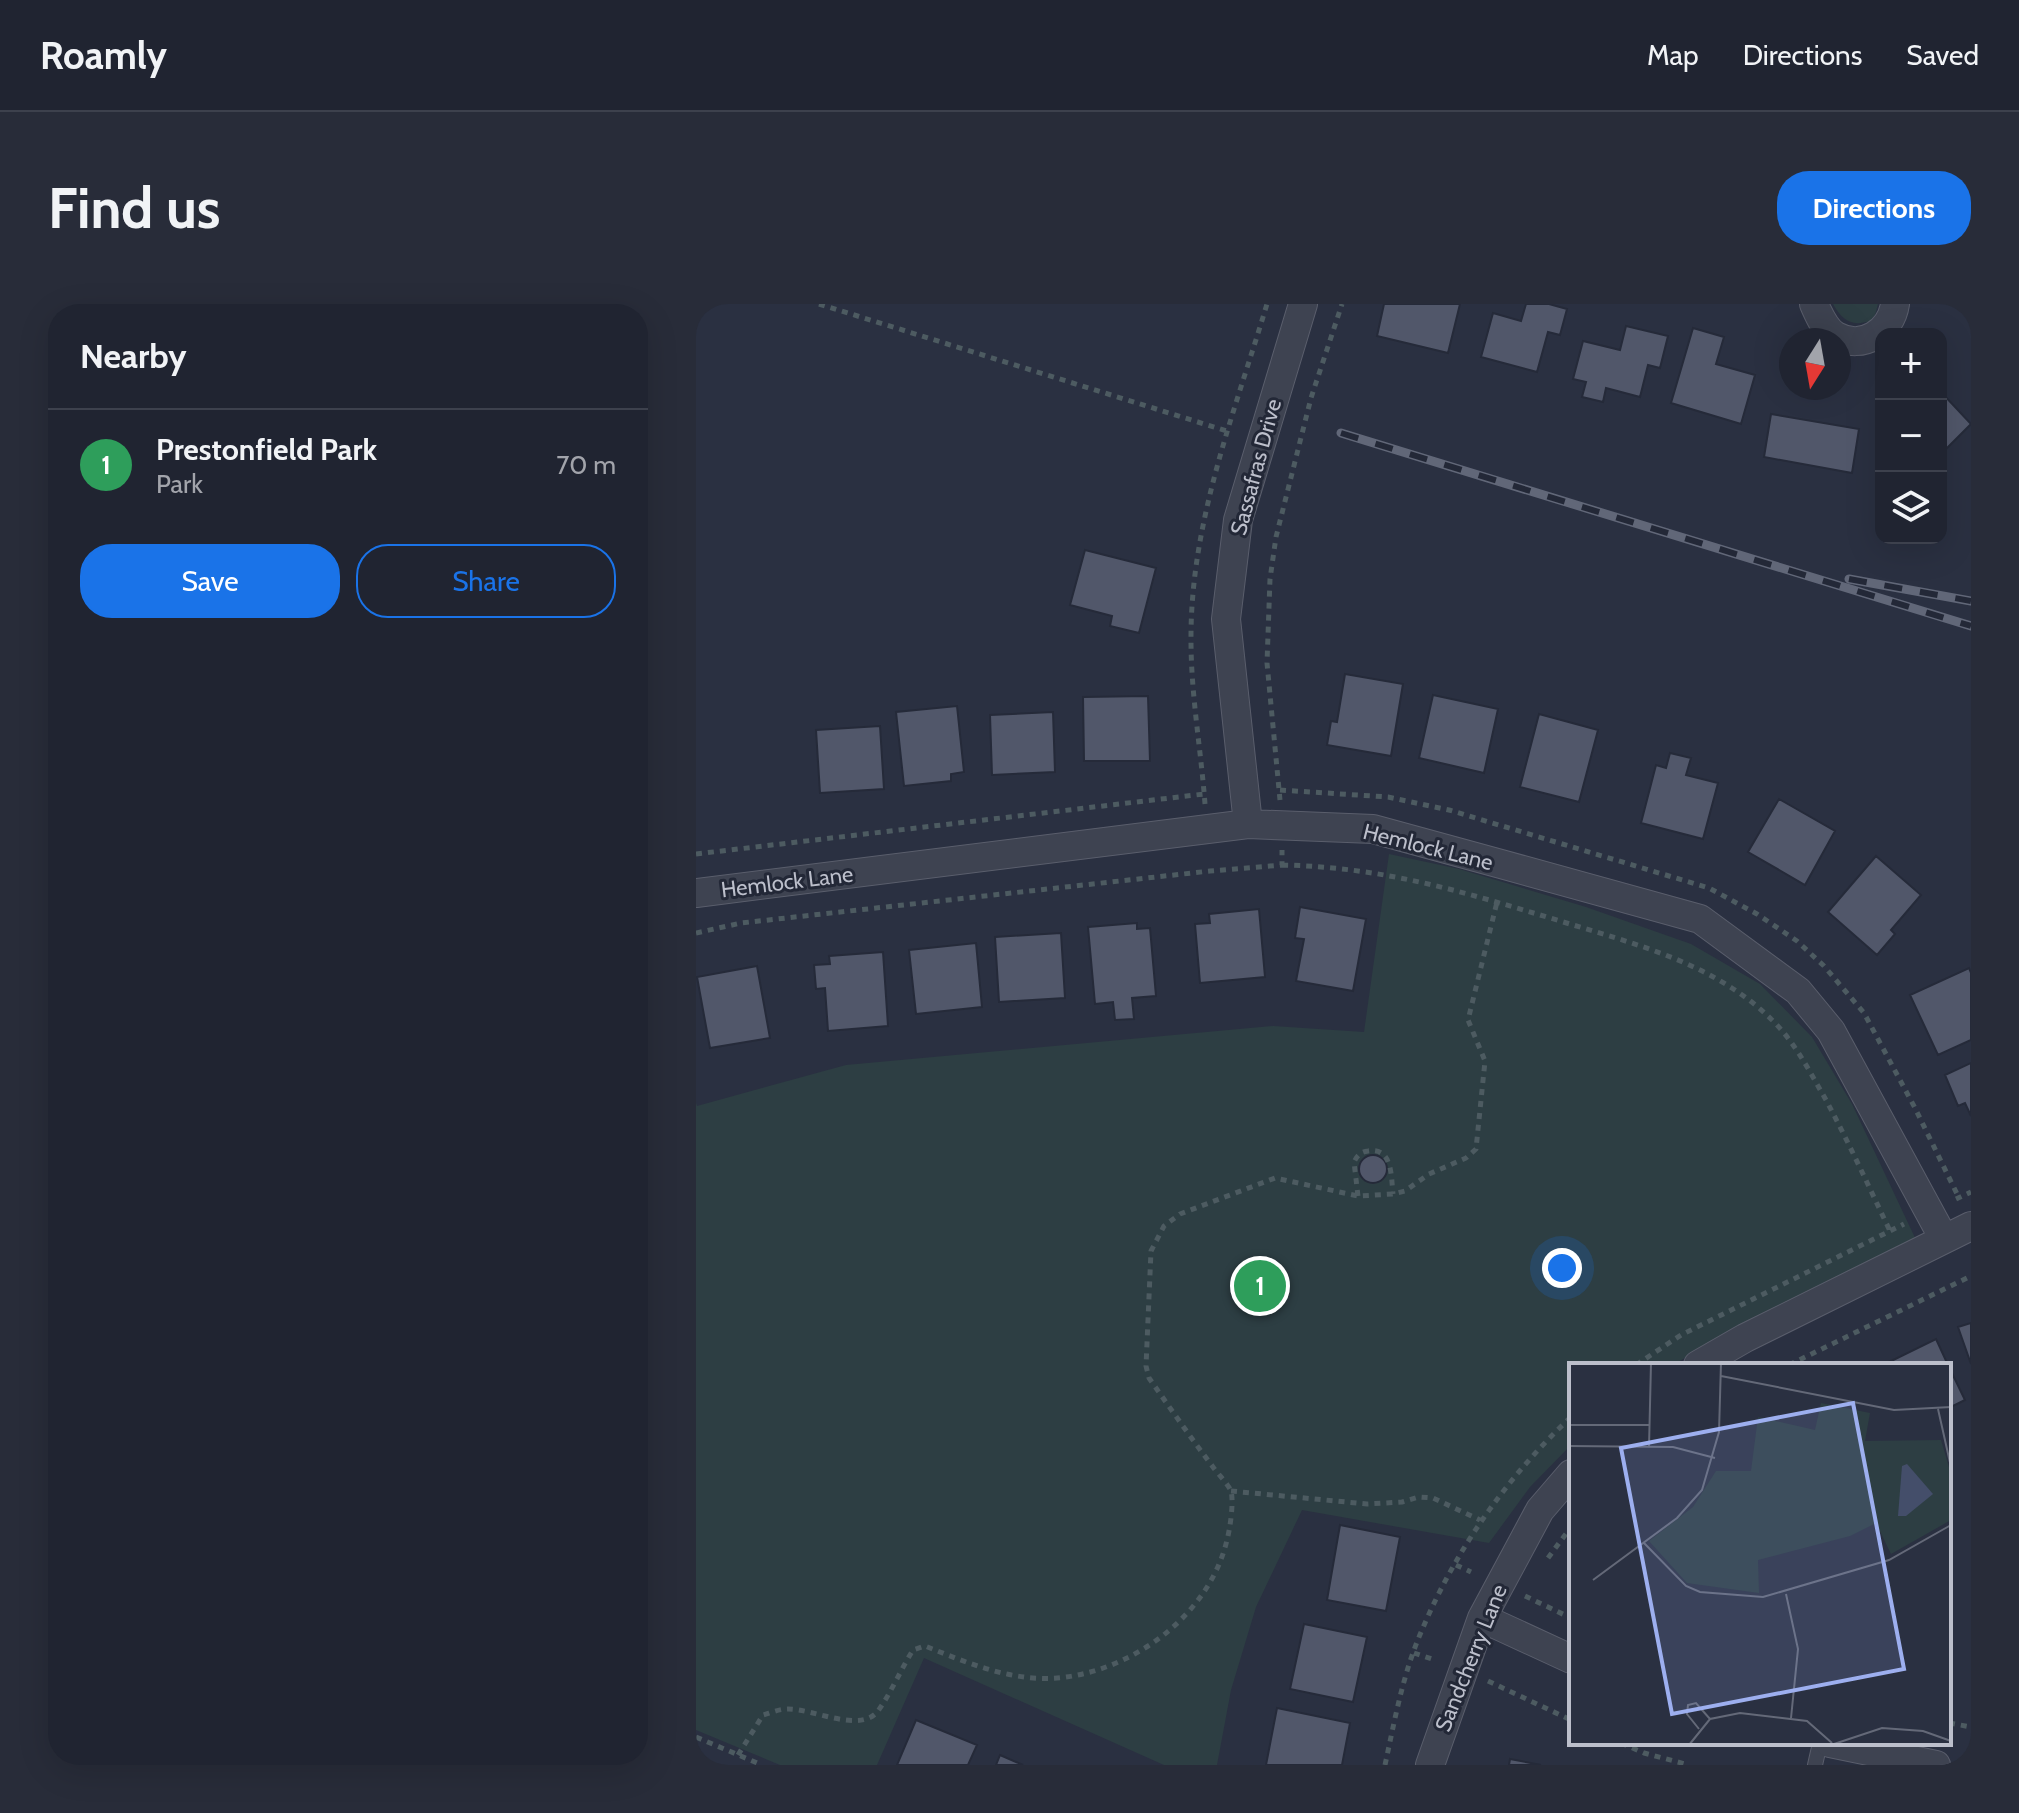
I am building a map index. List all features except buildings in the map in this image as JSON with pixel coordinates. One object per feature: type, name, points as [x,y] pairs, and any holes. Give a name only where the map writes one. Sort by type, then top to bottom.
[{"type":"street","name":"Sassafras Drive","points":[[1248,824],[1226,619],[1238,520],[1303,304]]},
{"type":"street","points":[[1814,304],[1826,327],[1835,336],[1855,341],[1881,333],[1891,320],[1895,304]]},
{"type":"street","name":"Hemlock Lane","points":[[696,893],[1248,824],[1373,829],[1700,919],[1798,991],[1831,1031],[1944,1239]]},
{"type":"street","points":[[1701,1363],[1745,1338],[1971,1226]]},
{"type":"street","name":"Sandcherry Lane","points":[[1430,1765],[1482,1618],[1540,1510],[1569,1476]]},
{"type":"street","points":[[1482,1618],[1569,1658]]},
{"type":"street","points":[[1840,1745],[1936,1765]]},
{"type":"lane","points":[[1815,1765],[1820,1745]]},
{"type":"path","points":[[819,304],[1261,442]]},
{"type":"path","points":[[1280,790],[1267,663],[1270,579],[1276,537],[1311,398],[1342,304]]},
{"type":"path","points":[[696,854],[1204,794]]},
{"type":"path","points":[[1282,845],[1282,865]]},
{"type":"path","points":[[1209,860],[1210,871]]},
{"type":"path","points":[[696,933],[741,923],[1210,871],[1282,865],[1375,871],[1497,902],[1680,959],[1728,984],[1776,1024],[1808,1067],[1845,1135],[1890,1231]]},
{"type":"path","points":[[738,1755],[763,1715],[785,1709],[840,1720],[864,1720],[877,1713],[913,1650],[925,1646],[981,1668],[1035,1677],[1064,1678],[1093,1671],[1144,1650],[1204,1593],[1222,1563],[1231,1527],[1231,1491],[1149,1378],[1146,1366],[1151,1251],[1164,1226],[1180,1214],[1275,1178],[1358,1196],[1393,1194],[1405,1191],[1429,1174],[1454,1165],[1476,1149],[1485,1061],[1468,1020],[1497,902]]},
{"type":"path","points":[[1358,1196],[1354,1162],[1360,1153],[1369,1151],[1379,1151],[1387,1158],[1393,1194]]},
{"type":"path","points":[[1959,1198],[1971,1192]]},
{"type":"path","points":[[1639,1363],[1681,1335],[1905,1223]]},
{"type":"path","points":[[1793,1363],[1971,1276]]},
{"type":"path","points":[[1385,1765],[1398,1705],[1414,1653],[1427,1620],[1456,1565],[1480,1520],[1520,1468],[1569,1419]]},
{"type":"path","points":[[1231,1491],[1367,1504],[1433,1498],[1480,1520]]},
{"type":"path","points":[[1456,1565],[1471,1572]]},
{"type":"path","points":[[1523,1595],[1569,1617]]},
{"type":"path","points":[[1414,1653],[1432,1659]]},
{"type":"path","points":[[1484,1679],[1569,1719]]},
{"type":"path","points":[[1951,1723],[1971,1727]]},
{"type":"path","points":[[696,1737],[762,1765]]},
{"type":"path","points":[[1626,1745],[1689,1765]]},
{"type":"shaded area","points":[[1833,304],[1878,304],[1870,321],[1857,323],[1844,318]]},
{"type":"shaded area","points":[[1389,854],[1459,869],[1586,907],[1691,944],[1760,984],[1812,1037],[1852,1104],[1917,1242],[1732,1330],[1676,1363],[1569,1363],[1569,1447],[1530,1487],[1489,1543],[1302,1510],[1256,1607],[1231,1690],[1217,1765],[1164,1765],[924,1658],[877,1765],[780,1765],[696,1730],[696,1103],[697,1106],[846,1065],[1273,1026],[1364,1032]]},
{"type":"railway","points":[[1341,433],[1971,626]]},
{"type":"railway","points":[[1849,579],[1971,601]]},
{"type":"place","name":"Prestonfield Park","points":[[1260,1286]]}]
